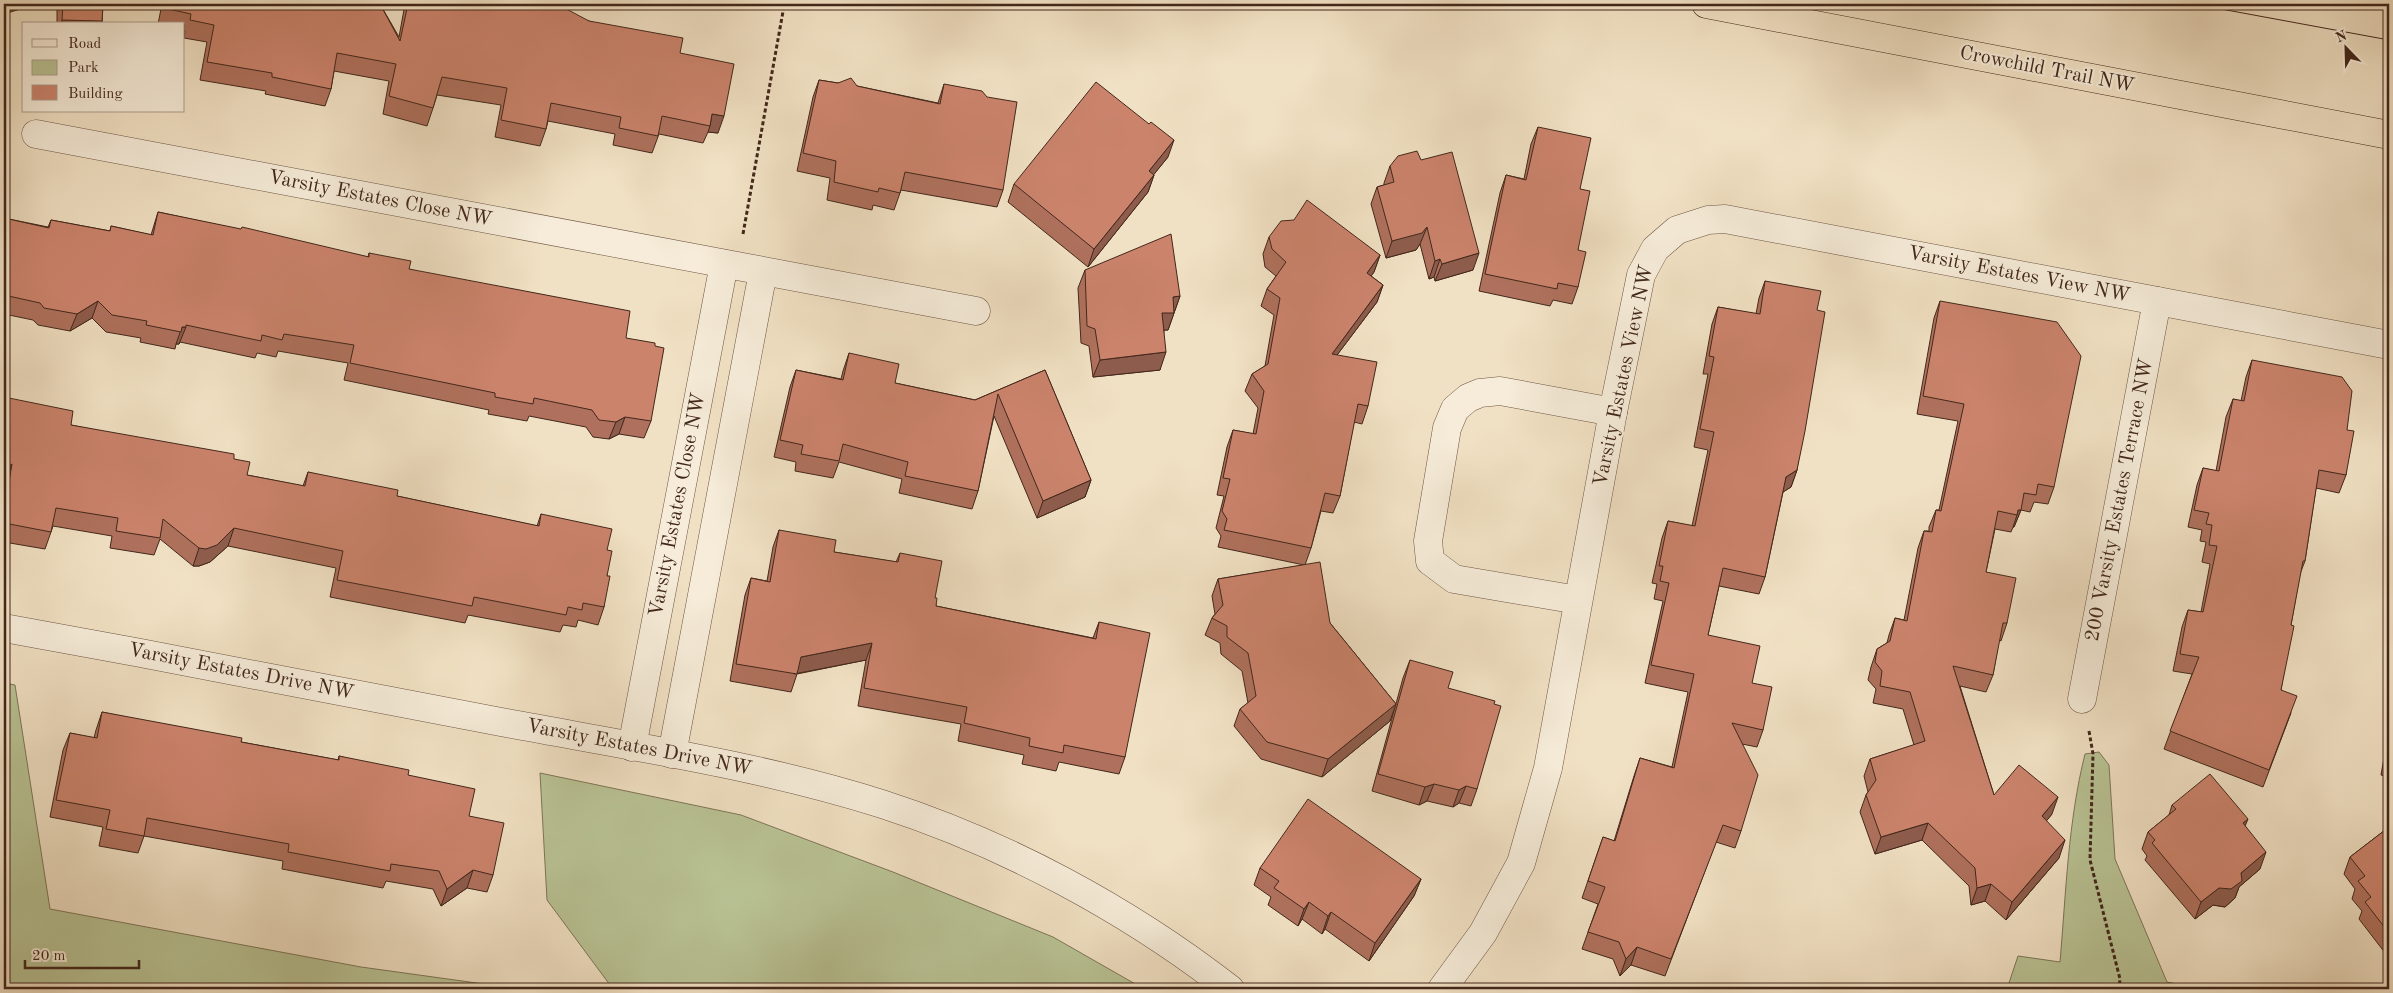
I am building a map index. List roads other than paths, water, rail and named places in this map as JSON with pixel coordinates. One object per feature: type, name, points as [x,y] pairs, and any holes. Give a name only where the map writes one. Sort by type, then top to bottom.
[{"type":"highway","name":"Crowchild Trail NW","points":[[1706,4],[2389,135]]},
{"type":"street","name":"Varsity Estates Close NW","points":[[36,134],[976,311]]},
{"type":"street","name":"Varsity Estates View NW","points":[[1442,989],[1483,933],[1521,863],[1548,768],[1613,412],[1641,275],[1655,249],[1677,230],[1708,220],[1726,219],[2389,345]]},
{"type":"street","name":"Varsity Estates Close NW","points":[[632,747],[742,268]]},
{"type":"street","name":"Varsity Estates Close NW","points":[[672,754],[742,268]]},
{"type":"street","name":"200 Varsity Estates Terrace NW","points":[[2082,699],[2157,301]]},
{"type":"street","points":[[1578,600],[1454,579],[1430,561],[1428,541],[1447,428],[1455,409],[1468,398],[1480,393],[1500,391],[1613,412]]},
{"type":"street","name":"Varsity Estates Drive NW","points":[[4,628],[188,661],[672,754],[775,775],[835,790],[925,820],[1030,864],[1109,908],[1204,969],[1230,989]]},
{"type":"tram line","points":[[2194,4],[2389,40]]}]
